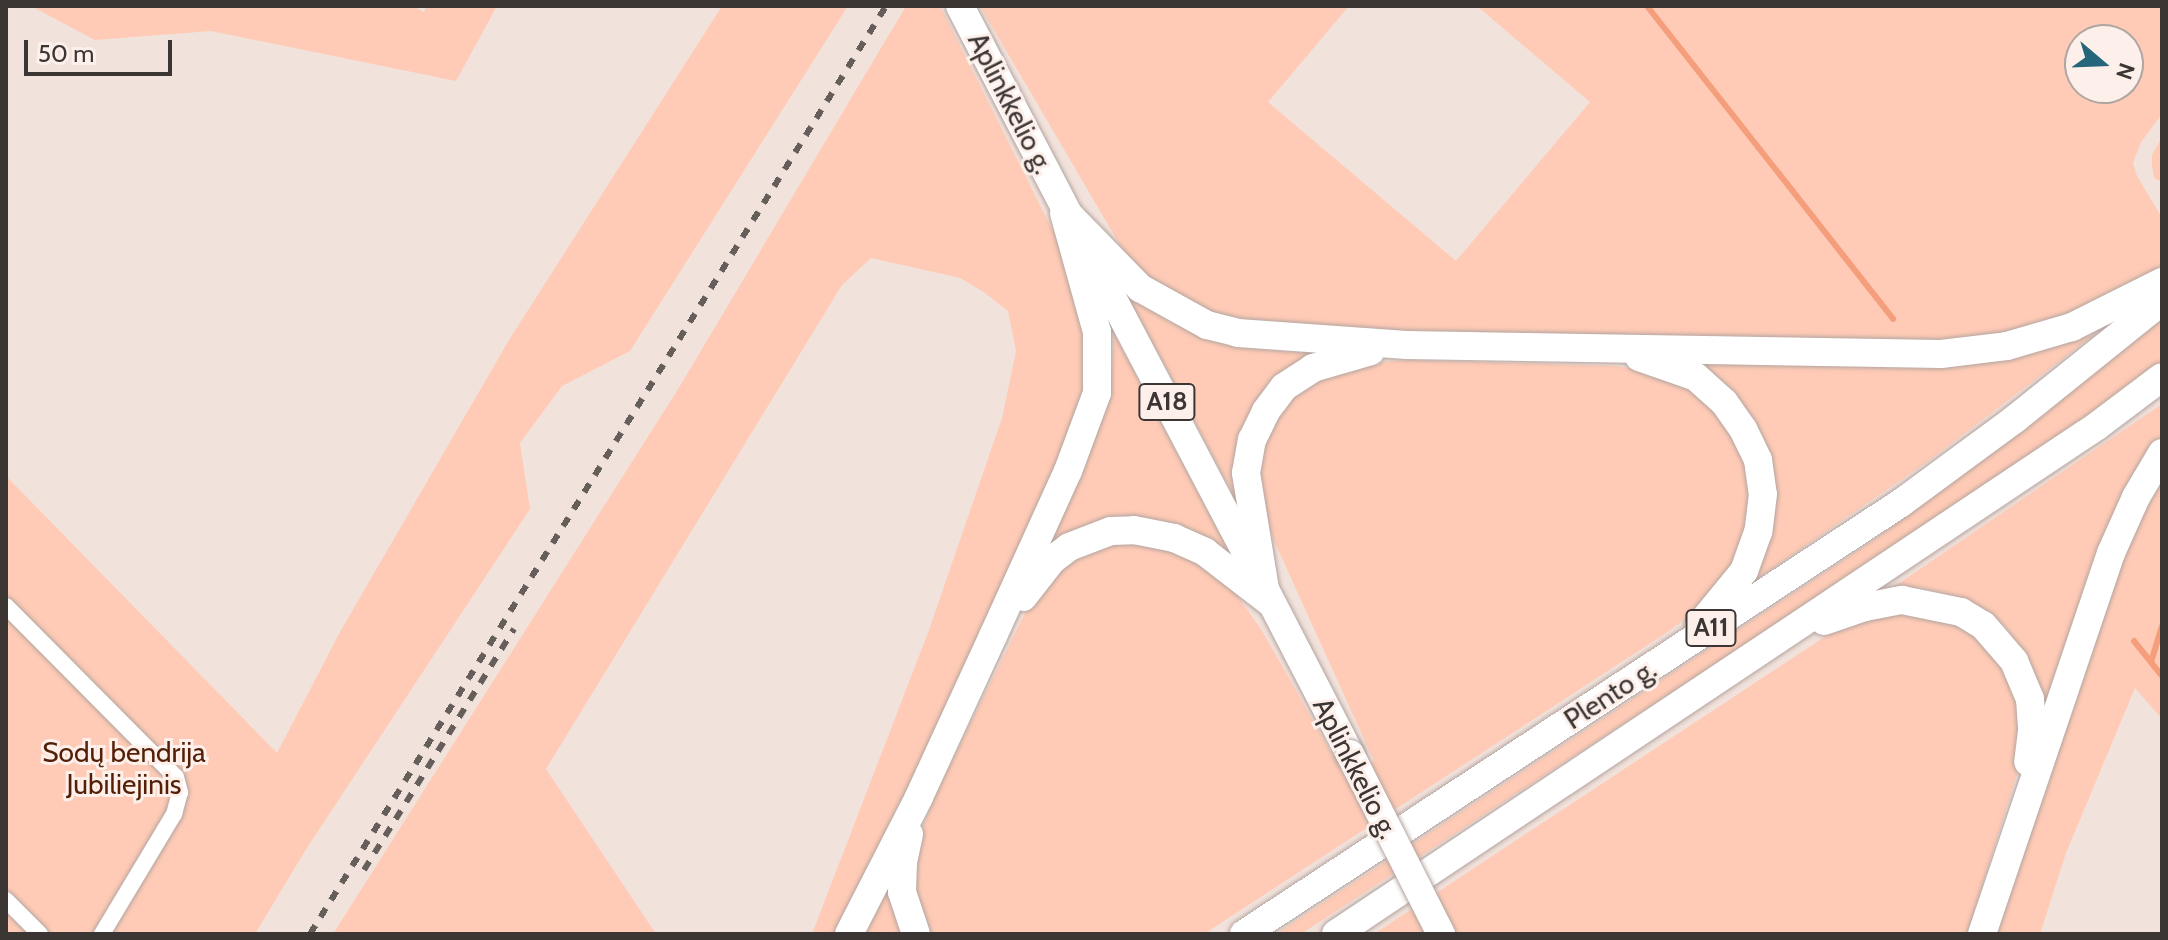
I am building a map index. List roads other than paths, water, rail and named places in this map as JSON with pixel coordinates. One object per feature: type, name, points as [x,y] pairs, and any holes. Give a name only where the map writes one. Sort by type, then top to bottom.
[{"type":"highway","name":"Aplinkkelio g.","points":[[963,12],[1441,934]]},
{"type":"highway","points":[[1065,208],[1140,288],[1207,325],[1253,334],[1407,345],[1941,354],[2007,346],[2072,327],[2162,282]]},
{"type":"highway","points":[[849,934],[919,797],[993,636],[1068,471],[1097,393],[1097,332],[1065,208]]},
{"type":"highway","name":"Plento g.","points":[[1244,934],[1901,503],[2015,419],[2162,301]]},
{"type":"highway","points":[[1268,596],[1246,473],[1252,440],[1266,411],[1284,387],[1313,368],[1345,356],[1407,345]]},
{"type":"highway","points":[[1603,348],[1696,377],[1724,402],[1743,429],[1758,460],[1763,494],[1758,532],[1744,571],[1683,647]]},
{"type":"highway","name":"Plento g.","points":[[1336,934],[2097,426],[2162,377]]},
{"type":"highway","points":[[1982,934],[2111,553],[2136,497],[2162,453]]},
{"type":"highway","points":[[993,636],[1052,560],[1069,547],[1111,531],[1134,530],[1174,538],[1205,552],[1268,596]]},
{"type":"highway","points":[[1789,633],[1865,607],[1902,600],[1961,612],[2000,642],[2014,661],[2030,699],[2032,731],[2029,758],[1997,885]]},
{"type":"highway","points":[[916,934],[902,892],[903,863],[919,797]]},
{"type":"street","points":[[6,606],[168,765],[180,792],[174,814],[102,934]]},
{"type":"street","points":[[6,900],[40,934]]},
{"type":"waterway","points":[[1647,6],[1893,319]]},
{"type":"waterway","points":[[2151,662],[2162,627]]},
{"type":"waterway","points":[[2134,641],[2162,676]]},
{"type":"railway","points":[[310,934],[886,6]]},
{"type":"railway","points":[[364,870],[514,629]]},
{"type":"park label","name":"Sodų bendrija Jubiliejinis","points":[[124,768]]}]
